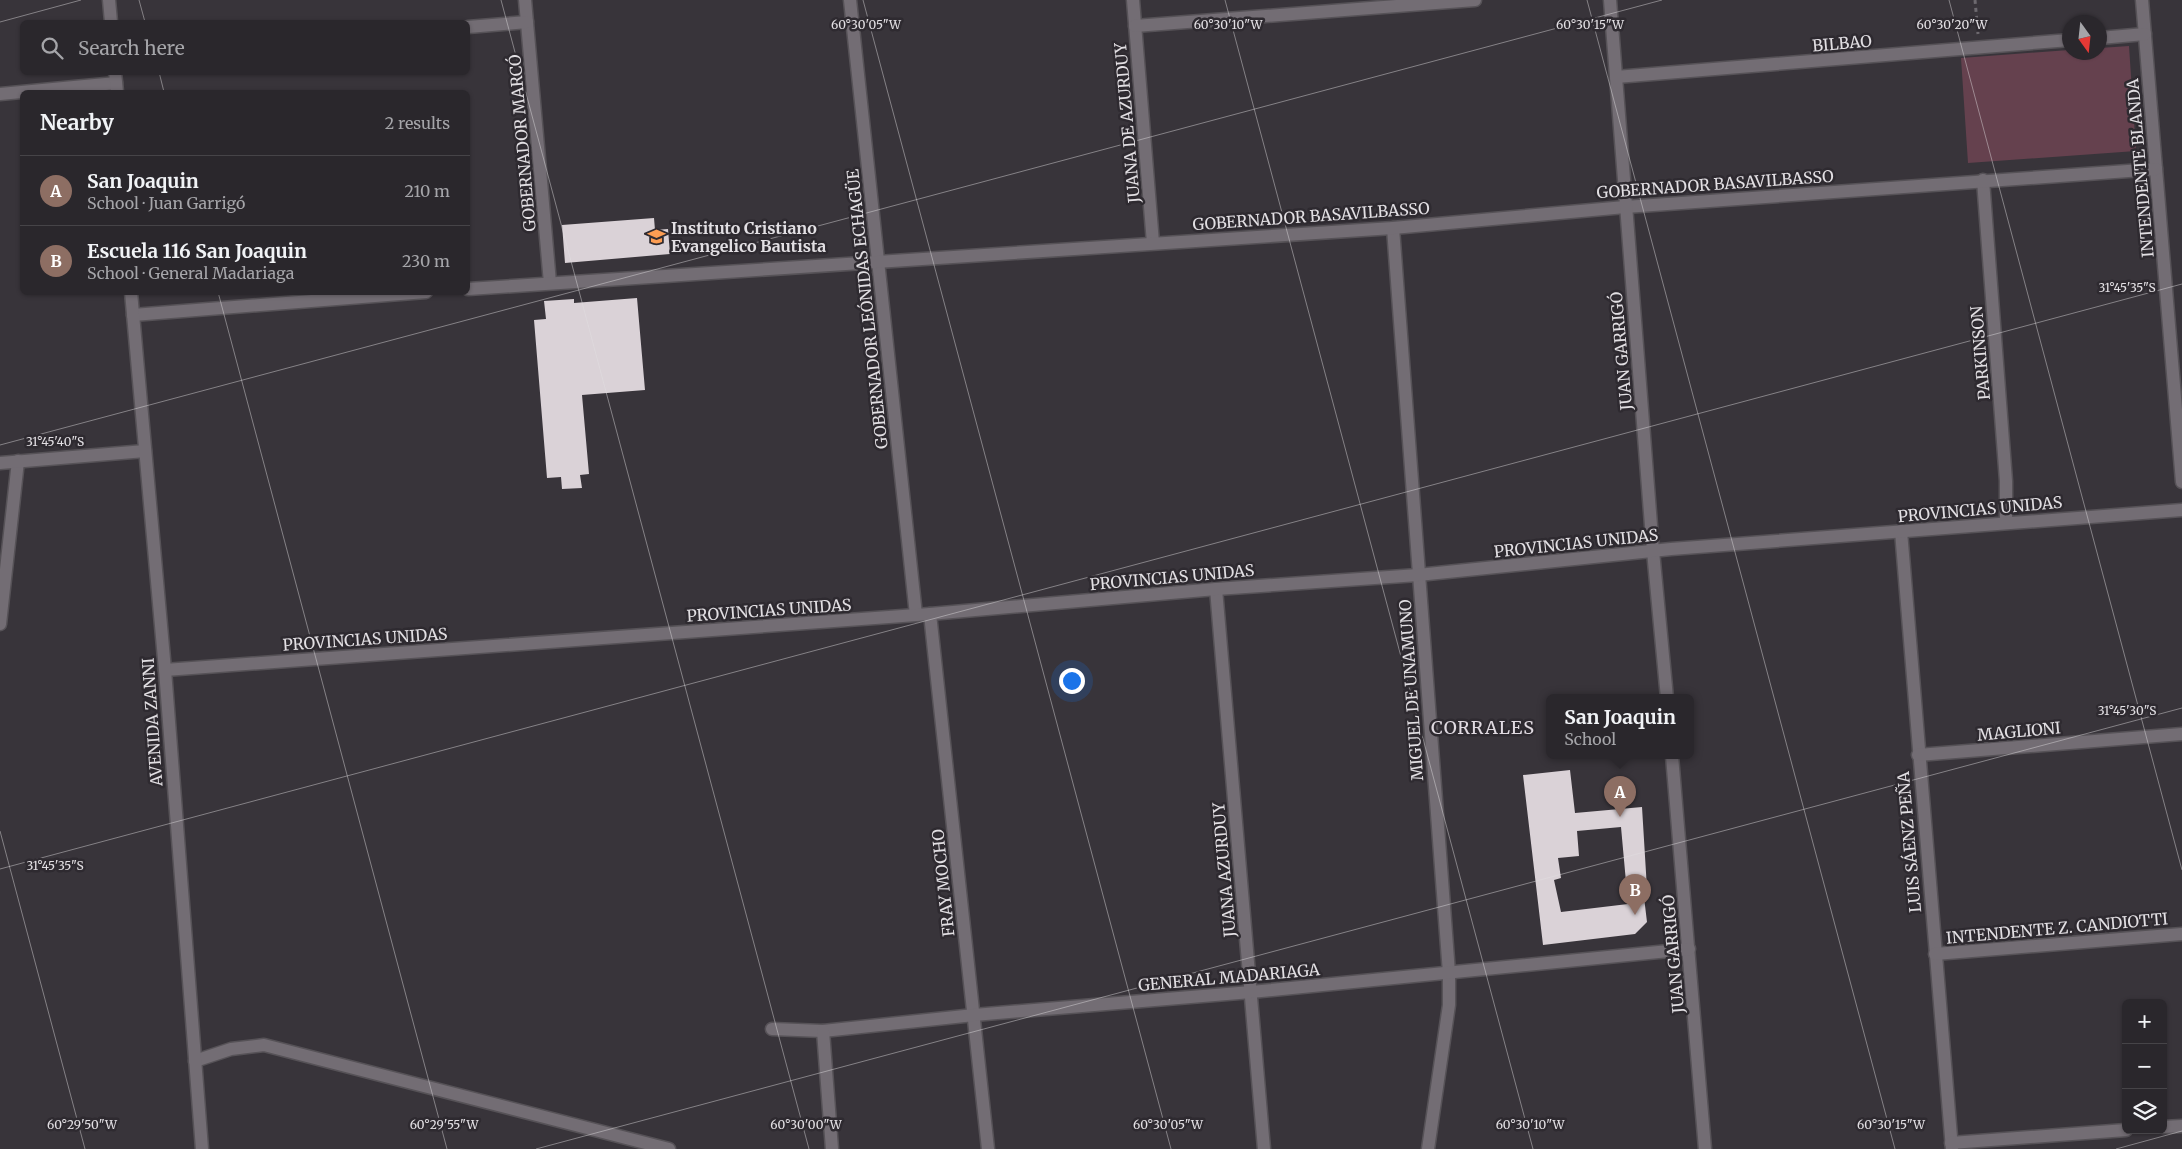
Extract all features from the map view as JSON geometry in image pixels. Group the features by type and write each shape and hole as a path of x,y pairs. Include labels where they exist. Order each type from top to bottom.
{"street":[{"path":"109,0 111,20"},
{"name":"GOBERNADOR MARCÓ","path":"525,0 550,283"},
{"name":"GOBERNADOR LEÓNIDAS ECHAGÜE","path":"850,0 916,615"},
{"name":"JUANA DE AZURDUY","path":"1133,0 1153,243"},
{"path":"1135,26 1474,0"},
{"name":"JUAN GARRIGÓ","path":"1610,0 1625,207 1666,694"},
{"name":"INTENDENTE BLANDA","path":"2142,0 2182,482"},
{"path":"470,27 527,22"},
{"path":"2107,37 2145,34"},
{"name":"BILBAO","path":"1616,77 2062,41"},
{"path":"42,90 116,83"},
{"path":"0,94 20,92"},
{"name":"GOBERNADOR BASAVILBASSO","path":"470,289 1393,228 1625,207 2156,169"},
{"name":"PARKINSON","path":"1983,180 2006,481 2006,522"},
{"name":"MIGUEL DE UNAMUNO","path":"1393,228 1449,973 1449,1005 1428,1149"},
{"name":"AVENIDA ZANNI","path":"131,295 165,670 202,1149"},
{"path":"133,315 388,295"},
{"path":"0,463 144,451"},
{"path":"0,624 18,461"},
{"name":"PROVINCIAS UNIDAS","path":"165,670 930,614 1216,589 1418,574 1653,551 2006,522 2182,510"},
{"name":"LUIS SÁENZ PEÑA","path":"1900,532 1951,1146"},
{"name":"JUANA AZURDUY","path":"1216,589 1264,1149"},
{"name":"FRAY MOCHO","path":"930,614 988,1149"},
{"name":"MAGLIONI","path":"1918,755 2182,734"},
{"name":"JUAN GARRIGÓ","path":"1672,759 1705,1149"},
{"name":"INTENDENTE Z. CANDIOTTI","path":"1935,954 2182,934"},
{"name":"GENERAL MADARIAGA","path":"772,1028 823,1030 974,1015 1251,992 1689,949"},
{"path":"823,1030 832,1149"},
{"path":"194,1060 231,1049 264,1045 669,1149"},
{"path":"2167,1127 2182,1126"},
{"path":"1951,1146 2122,1130"}],"path":[{"path":"1975,0 1979,48"}],"shaded area":[{"path":"2129,46 2136,151 1968,163 1961,58 2062,51 2062,60 2107,60 2107,48"}],"building":[{"path":"654,218 655,230 668,229 670,254 565,263 562,225"},
{"path":"637,298 645,390 582,395 589,474 580,475 582,488 562,489 561,477 547,478 534,320 546,319 544,301 574,299 574,303"},
{"path":"1570,770 1575,813 1642,807 1647,889 1643,889 1647,922 1635,934 1543,945 1523,775","holes":["1621,827 1628,904 1561,912 1554,880 1561,878 1558,858 1579,856 1577,831"]}],"place":[{"name":"Instituto Cristiano Evangelico Bautista","path":"657,237"},
{"name":"San Joaquin","path":"1620,817"},
{"name":"Escuela 116 San Joaquin","path":"1635,915"}],"district":[{"name":"CORRALES","path":"1483,728"}]}
